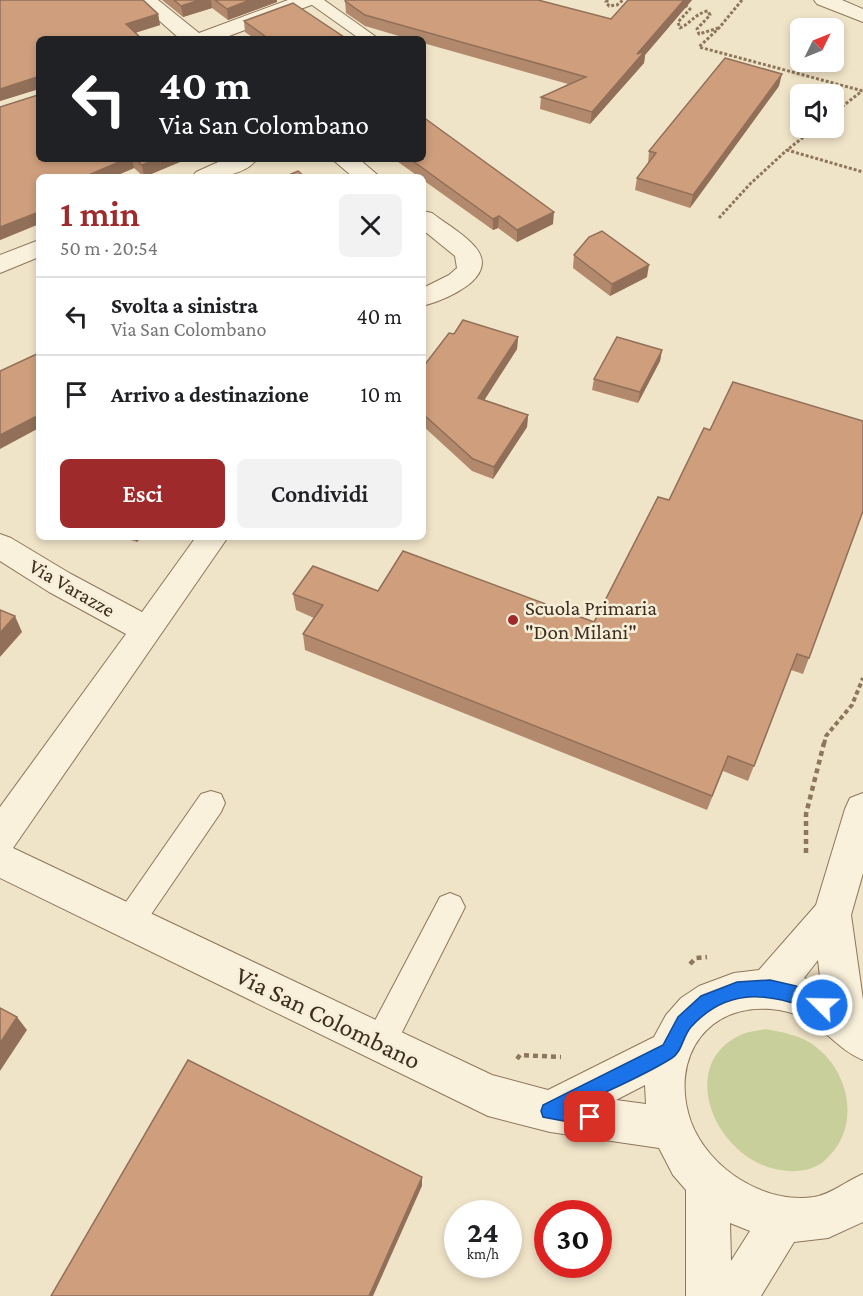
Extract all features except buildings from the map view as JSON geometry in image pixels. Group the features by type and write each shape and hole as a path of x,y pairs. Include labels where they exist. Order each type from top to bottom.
{"street":[{"path":"146,0 189,36"},
{"path":"210,36 307,0"},
{"path":"824,0 863,16"},
{"path":"211,174 238,162"},
{"path":"348,162 364,174"},
{"path":"426,220 466,252 472,264 461,279 426,296"},
{"path":"0,265 36,249"},
{"path":"0,837 211,540"},
{"name":"Via Varazze","path":"0,546 146,629"},
{"path":"770,988 832,915 863,808"},
{"name":"Via San Colombano","path":"0,860 488,1095 550,1111 671,1129"},
{"path":"832,915 854,1031"},
{"path":"854,1031 822,1005 796,994 770,988 737,990 707,1002 684,1023 669,1051 663,1089 671,1129 686,1158 708,1184 743,1208 782,1221 817,1220 849,1208 863,1196"},
{"path":"550,1111 669,1051"},
{"path":"708,1184 709,1296"},
{"path":"735,1296 782,1221"}],"lane":[{"path":"314,0 367,36"},
{"path":"129,922 211,803"},
{"path":"380,1043 450,907"}],"path":[{"path":"608,0 606,2 609,6 617,5 623,0"},
{"path":"742,0 719,28 699,47 862,91"},
{"path":"679,6 687,5 690,9 678,22 680,28 687,25 700,12 708,11 710,15 697,29 699,34 706,33 715,27 719,28"},
{"path":"844,105 862,91"},
{"path":"719,218 750,184 802,138"},
{"path":"787,150 863,172"},
{"path":"806,861 806,814 826,736 852,705 863,678"},
{"path":"681,971 696,958 716,955"},
{"path":"488,1095 520,1055 567,1058"}],"green space":[{"path":"765,1029 793,1035 809,1042 835,1067 842,1083 847,1100 844,1133 836,1149 823,1162 811,1168 789,1171 763,1165 741,1152 724,1134 712,1112 707,1089 710,1067 722,1048 743,1034"}],"place":[{"name":"Scuola Primaria \"Don Milani\"","path":"513,620"}],"route":[{"path":"590,1117 550,1111 669,1051 684,1023 707,1002 737,990 770,988 796,994 822,1005"}]}
